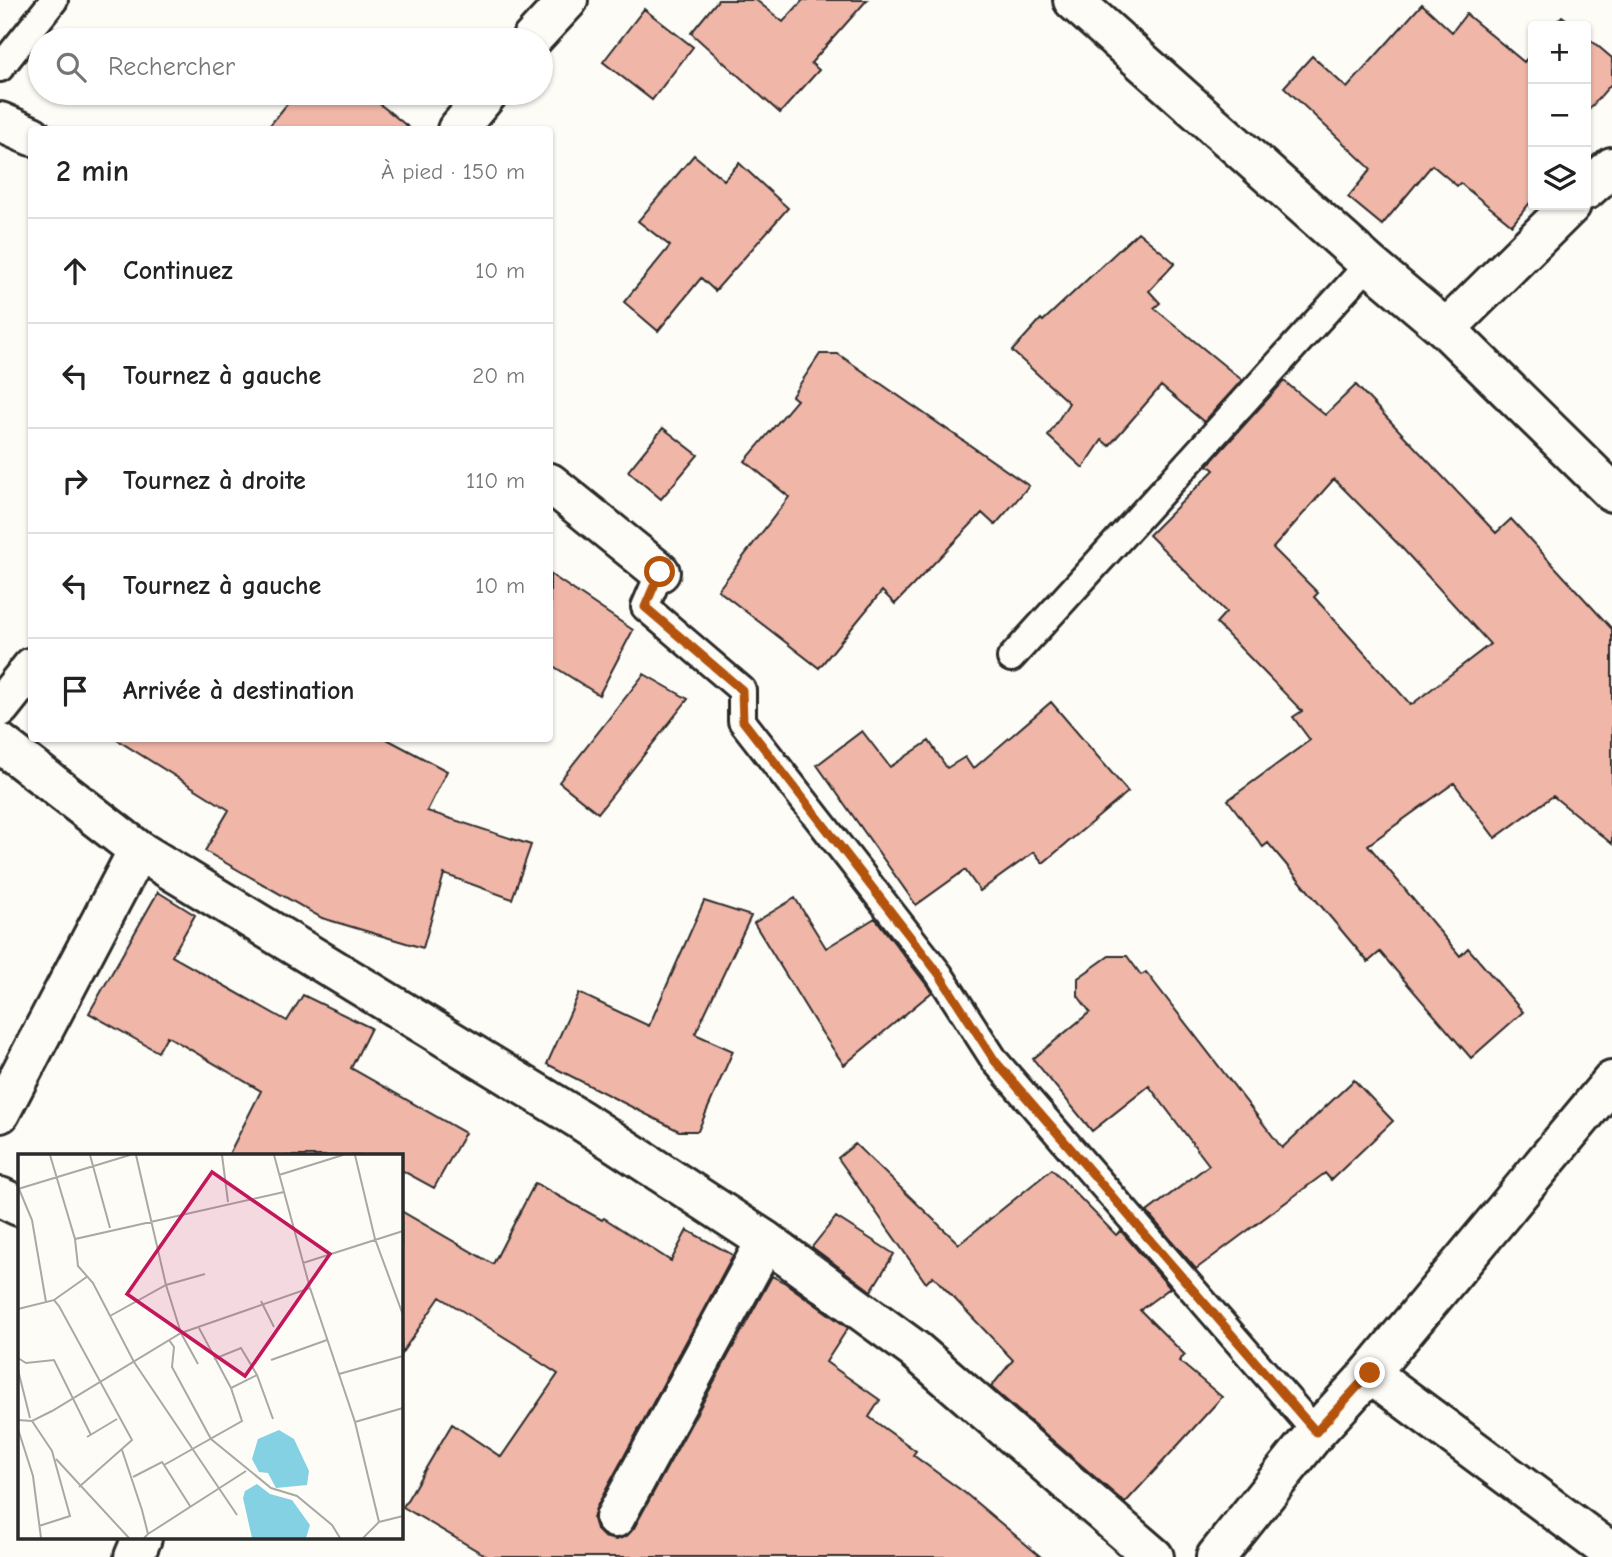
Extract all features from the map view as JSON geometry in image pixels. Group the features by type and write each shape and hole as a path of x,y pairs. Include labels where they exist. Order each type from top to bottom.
{"street":[{"path":"542,28 568,0"},
{"path":"1073,0 1369,264 1446,329 1612,492"},
{"path":"460,126 478,105"},
{"path":"0,122 28,134"},
{"path":"1591,186 1612,167"},
{"path":"1446,329 1566,210"},
{"path":"553,485 660,572"},
{"path":"0,708 28,672"},
{"path":"0,743 138,850 579,1119 766,1241 915,1350 1154,1557"},
{"path":"0,1113 138,850"},
{"path":"1216,1557 1316,1432 1370,1373 1612,1081"},
{"path":"0,1196 18,1205"},
{"path":"615,1518 766,1241"},
{"path":"1370,1373 1612,1553"},
{"path":"134,1557 141,1540"}],"lane":[{"path":"32,28 54,0"},
{"path":"0,68 28,33"},
{"path":"1012,658 1369,264"},
{"path":"660,572 645,607 742,690 743,721 939,974 995,1061 1316,1432"}],"building":[{"path":"718,0 756,0 783,22 803,0 867,0 811,63 819,70 780,113 691,33"},
{"path":"1422,4 1452,32 1466,14 1524,62 1528,57 1528,205 1512,225 1460,183 1457,186 1432,165 1382,225 1348,197 1371,169 1284,87 1312,56 1347,88"},
{"path":"644,9 693,47 652,100 603,62"},
{"path":"1591,40 1612,58 1612,83 1591,107"},
{"path":"286,105 381,105 407,126 269,126"},
{"path":"694,155 724,180 739,163 788,208 715,291 701,278 658,331 624,302 670,246 638,221"},
{"path":"1138,232 1175,263 1149,291 1160,303 1154,308 1242,380 1204,422 1161,386 1109,446 1102,440 1083,468 1048,436 1069,403 1012,351 1041,319 1043,321"},
{"path":"820,354 838,354 1029,486 995,525 982,513 895,604 882,591 819,668 718,590 789,497 745,461 797,400 792,396"},
{"path":"1284,381 1325,415 1356,385 1496,533 1511,519 1612,629 1612,844 1553,796 1495,838 1454,783 1368,845 1460,956 1468,948 1523,1012 1471,1058 1380,952 1368,962 1268,843 1263,847 1228,800 1310,740 1293,717 1302,711 1216,623 1226,612 1149,535 1214,470 1208,465","holes":["1334,479 1490,644 1411,705 1314,597 1318,593 1273,548"]},
{"path":"663,428 698,455 661,499 628,471"},
{"path":"553,576 633,630 599,695 553,666"},
{"path":"644,674 688,699 598,813 559,782"},
{"path":"1051,702 1128,792 1043,863 1034,852 980,891 965,870 916,905 817,765 862,731 890,767 929,741 947,768 965,757 973,769"},
{"path":"120,742 393,742 447,771 427,811 531,845 512,899 444,874 423,948 322,918 205,851 229,810"},
{"path":"158,892 195,915 172,956 287,1021 303,995 371,1028 351,1068 465,1133 434,1188 402,1171 402,1154 229,1154 261,1091 167,1036 158,1052 89,1013"},
{"path":"795,898 826,948 875,918 932,992 844,1065 754,923"},
{"path":"704,901 751,916 695,1034 733,1051 698,1131 679,1131 547,1064 579,993 649,1026"},
{"path":"1109,956 1127,956 1141,975 1146,972 1282,1148 1354,1080 1393,1121 1331,1180 1325,1173 1196,1269 1147,1212 1209,1165 1149,1086 1092,1131 1033,1059 1090,1012 1078,996 1078,978"},
{"path":"855,1144 959,1244 1052,1169 1116,1235 1121,1231 1170,1288 1140,1310 1185,1355 1179,1361 1222,1397 1125,1503 991,1387 1013,1360 933,1276 926,1283 838,1158"},
{"path":"535,1183 602,1220 604,1218 671,1261 687,1230 733,1255 596,1508 593,1519 596,1529 604,1537 616,1540 627,1536 634,1528 772,1276 848,1328 826,1362 880,1400 869,1417 916,1451 913,1455 965,1493 1041,1557 488,1557 403,1507 452,1424 501,1457 558,1374 532,1357 533,1355 440,1297 402,1353 402,1212 493,1264"},
{"path":"836,1217 894,1254 871,1291 812,1247"}],"route":[{"path":"660,572 645,607 742,690 743,721 939,974 995,1061 1316,1432 1370,1373"}]}
